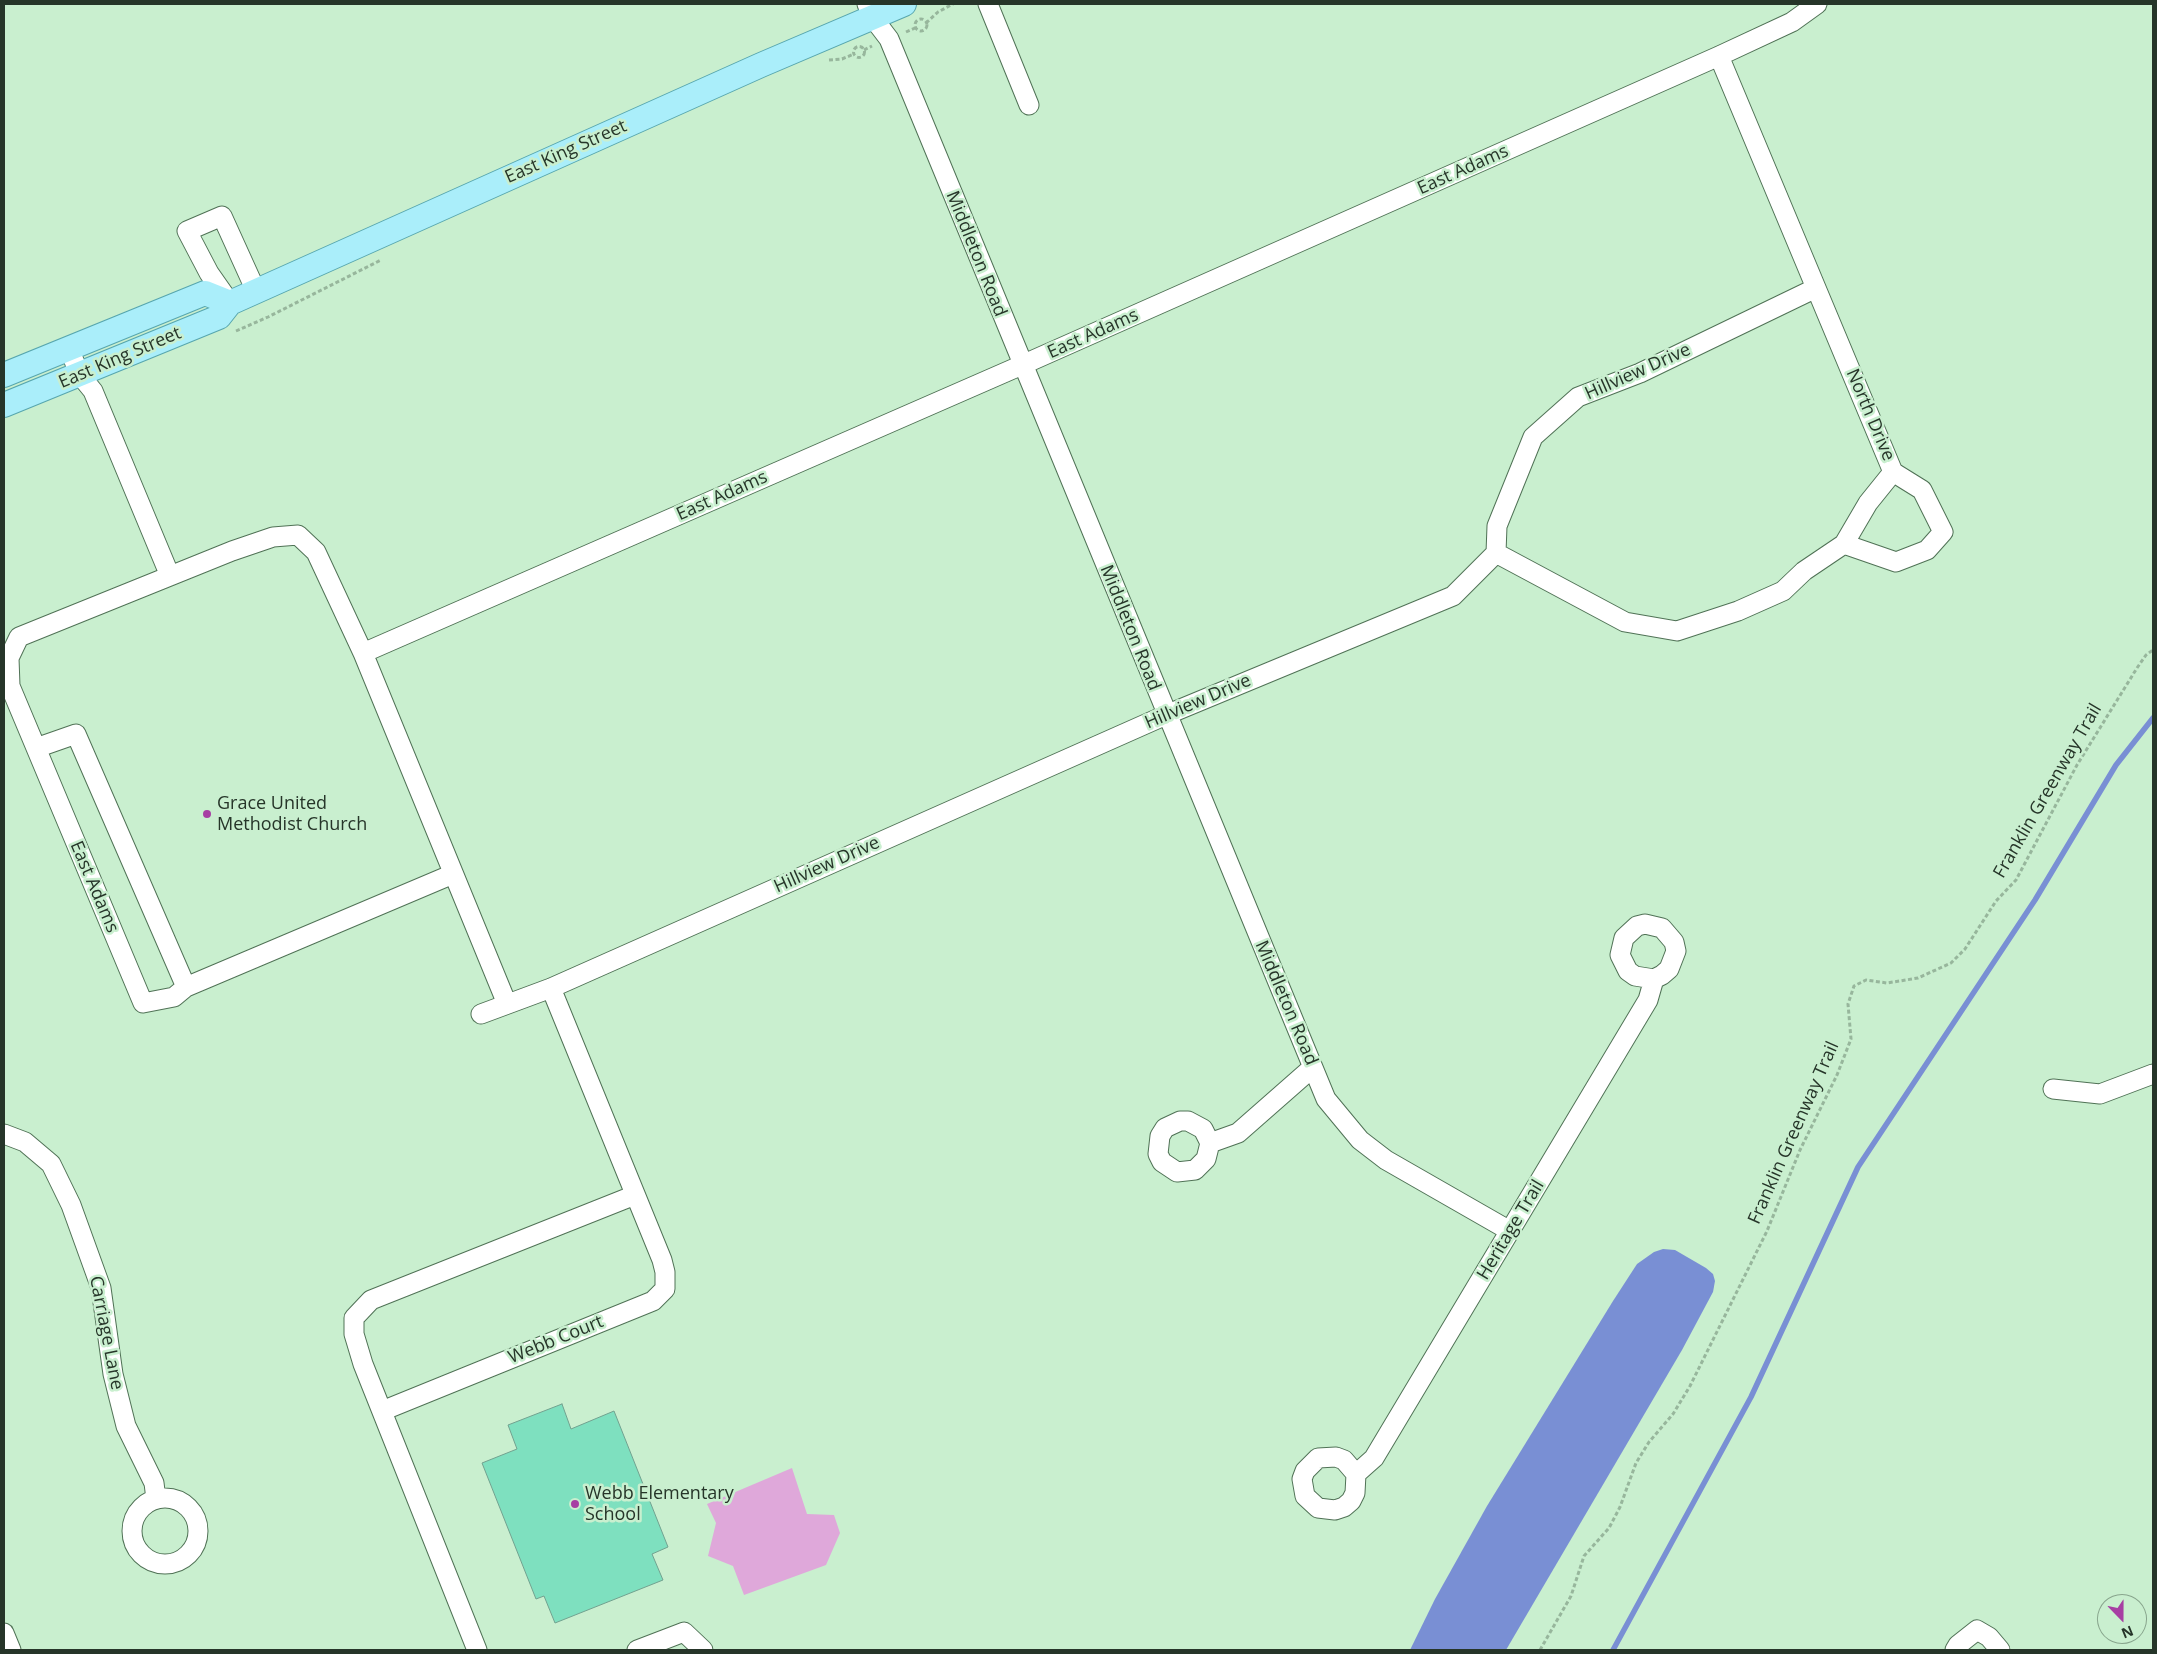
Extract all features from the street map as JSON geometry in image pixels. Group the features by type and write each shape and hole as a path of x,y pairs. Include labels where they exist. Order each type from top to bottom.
{"main road":[{"name":"East King Street","path":"4,406 219,317 230,302 761,64 870,11 904,4"},
{"name":"East King Street","path":"4,375 206,293 230,302"}],"street":[{"path":"988,4 1029,105"},
{"name":"East Adams","path":"363,653 1022,365 1719,56 1792,22 1817,4"},
{"name":"Middleton Road","path":"870,11 889,39 1166,715 1326,1099 1360,1140 1386,1160 1510,1231"},
{"name":"North Drive","path":"1496,553 1625,622 1677,632 1738,611 1783,591 1804,571 1844,544 1868,503 1894,472 1719,56"},
{"path":"230,302 209,273 187,230 222,216 256,291"},
{"name":"Hillview Drive","path":"481,1014 551,988 1166,715 1453,596 1496,553 1497,526 1533,437 1578,398 1640,373 1816,288"},
{"path":"69,349 80,375 93,390 170,576"},
{"path":"1844,544 1896,562 1927,550 1942,532 1922,490 1894,472"},
{"name":"East Adams","path":"298,535 316,552 363,653 454,874 186,987 174,997 143,1003 10,686 9,658 19,637 273,537 298,535"},
{"path":"36,748 76,734 186,987"},
{"path":"454,874 507,1004"},
{"name":"Heritage Trail","path":"1356,1474 1374,1458 1648,1000 1654,979"},
{"name":"Webb Court","path":"382,1411 653,1301 665,1289 665,1272 551,988"},
{"path":"1210,1143 1238,1133 1312,1068"},
{"path":"2053,1089 2100,1094 2153,1074"},
{"name":"Carriage Lane","path":"4,1134 25,1142 50,1164 71,1205 101,1288 113,1374 124,1420 154,1483 156,1499"},
{"path":"477,1650 382,1411 354,1334 354,1318 361,1308 371,1300 635,1195"},
{"path":"1955,1650 1958,1645 1977,1630 1989,1637 2000,1650"},
{"path":"637,1650 684,1632 703,1650"},
{"path":"4,1634 10,1650"}],"path":[{"path":"926,23 938,12 953,4"},
{"name":"Franklin Greenway Trail","path":"1540,1650 1568,1604 1584,1556 1609,1528 1620,1507 1636,1463 1649,1442 1673,1414 1690,1386 1767,1230 1800,1150 1837,1075 1851,1039 1848,1004 1854,986 1866,980 1887,983 1918,978 1951,963 1965,949 1996,901 2016,880 2077,765 2137,668 2146,655 2153,650"}],"shaded area":[{"path":"792,1468 807,1514 834,1515 840,1533 826,1565 744,1595 733,1566 708,1556 716,1523 707,1504"}],"water":[{"path":"1663,1249 1675,1250 1713,1274 1715,1281 1713,1292 1682,1350 1506,1650 1410,1650 1435,1599 1487,1506 1613,1301 1637,1264 1654,1252"}],"building":[{"name":"Webb Elementary School","path":"562,1404 571,1429 614,1411 668,1547 652,1554 663,1580 555,1623 544,1596 536,1599 482,1463 517,1449 508,1425"}],"waterway":[{"path":"1613,1650 1751,1397 1858,1167 2035,900 2116,765 2153,718"}],"place":[{"name":"Grace United Methodist Church","path":"207,814"},
{"name":"Webb Elementary School","path":"575,1504"}]}
